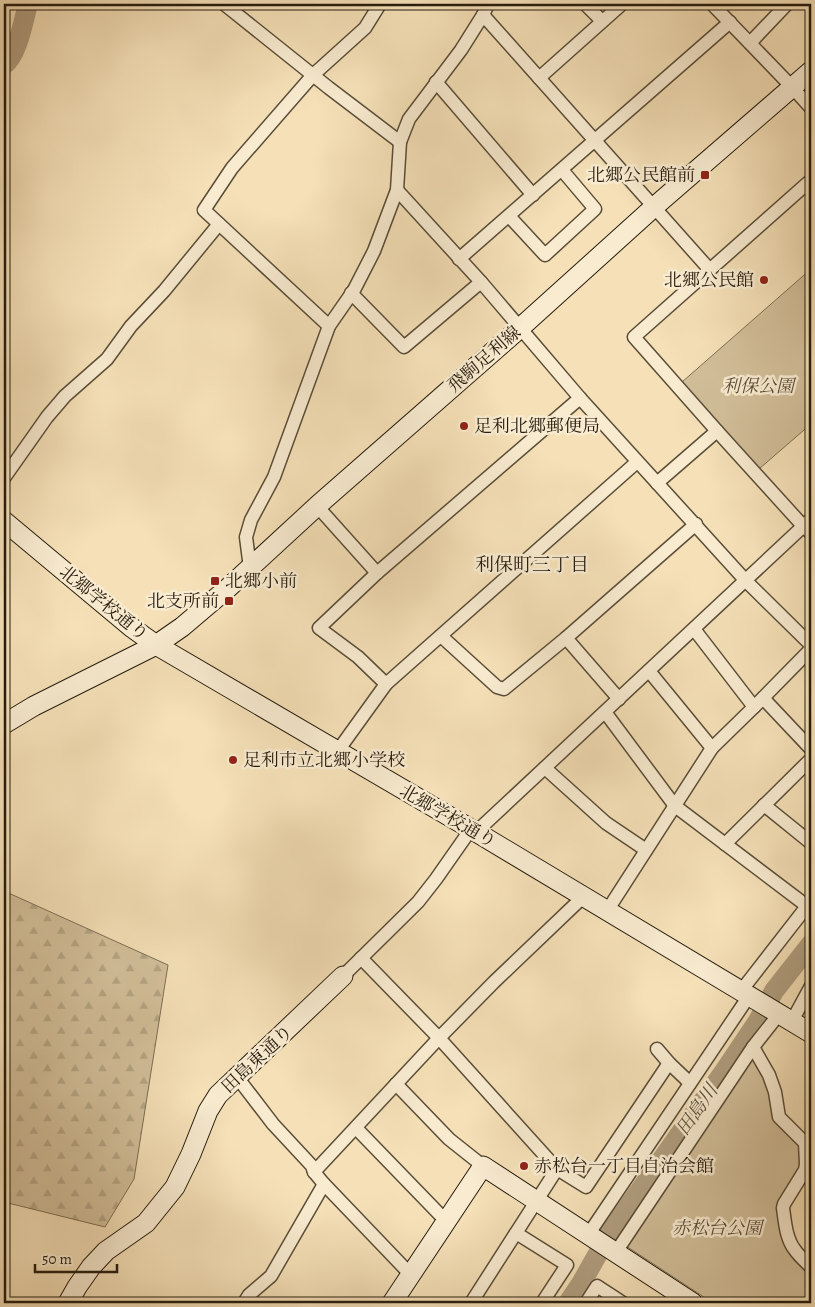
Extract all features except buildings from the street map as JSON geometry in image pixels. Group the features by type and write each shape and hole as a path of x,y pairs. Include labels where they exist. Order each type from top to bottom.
{"street":[{"path":"224,4 400,142"},
{"path":"329,326 204,210 232,168 313,75 364,28 380,4"},
{"path":"585,4 602,21"},
{"path":"539,78 622,4"},
{"path":"712,4 811,108"},
{"path":"750,43 787,4"},
{"path":"250,568 246,537 248,528 274,477 329,326 351,293 374,251 397,190 400,142 409,119 461,50 485,9 539,78 710,270"},
{"path":"459,259 730,22"},
{"name":"飛駒足利線","path":"4,724 34,706 156,645 182,627 654,207 811,71"},
{"path":"436,82 533,195"},
{"path":"509,216 545,255 595,209 562,170"},
{"path":"809,526 717,431 634,337 811,180"},
{"path":"397,190 481,282 637,462 696,524 746,581 811,645"},
{"path":"4,478 47,417 65,396 107,359 130,326 164,291 219,224"},
{"path":"351,293 404,347 481,282"},
{"path":"386,684 358,657 319,628 377,573 580,398"},
{"path":"657,483 717,431"},
{"path":"337,752 386,684 637,462"},
{"path":"317,506 377,573"},
{"name":"北郷学校通り","path":"4,521 131,627 156,645 782,1015"},
{"path":"441,636 498,687 504,689 566,638 696,524"},
{"name":"田島東通り","path":"68,1303 91,1267 106,1251 146,1224 175,1187 191,1154 208,1111 218,1094 418,902 473,831 545,768 746,581 809,526"},
{"path":"694,629 758,703 811,749"},
{"path":"566,638 619,699"},
{"path":"606,911 712,748 811,649"},
{"path":"649,671 712,748"},
{"path":"590,1236 809,904 675,806 605,712"},
{"path":"725,844 811,759"},
{"path":"545,768 606,823 646,850"},
{"path":"764,805 811,843"},
{"path":"314,1172 439,1038 494,982 583,897"},
{"path":"361,958 439,1038 557,1169 586,1187 668,1063"},
{"path":"614,1251 753,1047 811,986"},
{"path":"782,1015 811,1033"},
{"path":"753,1047 769,1075 775,1092 779,1116 804,1143 805,1170 783,1208 790,1243 794,1250 811,1267"},
{"path":"657,1049 668,1063 690,1084"},
{"path":"237,1077 273,1124 312,1166 314,1172 324,1184 411,1275"},
{"path":"396,1084 449,1139 483,1166 693,1303"},
{"path":"356,1128 446,1222"},
{"path":"392,1303 483,1166"},
{"path":"471,1303 557,1169"},
{"path":"244,1303 249,1295 271,1276 324,1184"},
{"path":"516,1233 567,1265 542,1303"},
{"path":"586,1303 597,1286 623,1303"}],"green space":[{"name":"利保公園","path":"811,269 811,424 759,469 682,382"},
{"path":"4,891 168,965 134,1179 105,1227 4,1202"},
{"name":"赤松台公園","path":"752,1055 765,1078 772,1096 802,1145 803,1166 778,1207 792,1254 811,1274 811,1303 713,1303 626,1246"}],"waterway":[{"path":"4,65 9,60 16,46 28,4"},
{"name":"田島川","path":"568,1303 609,1234 723,1073 758,1021 774,991 811,944"}],"place":[{"name":"北郷公民館前","path":"705,175"},
{"name":"北郷公民館","path":"764,280"},
{"name":"足利北郷郵便局","path":"464,426"},
{"name":"北郷小前","path":"215,581"},
{"name":"北支所前","path":"229,601"},
{"name":"足利市立北郷小学校","path":"233,760"},
{"name":"赤松台一丁目自治会館","path":"524,1166"}],"district":[{"name":"利保町三丁目","path":"532,565"}]}
